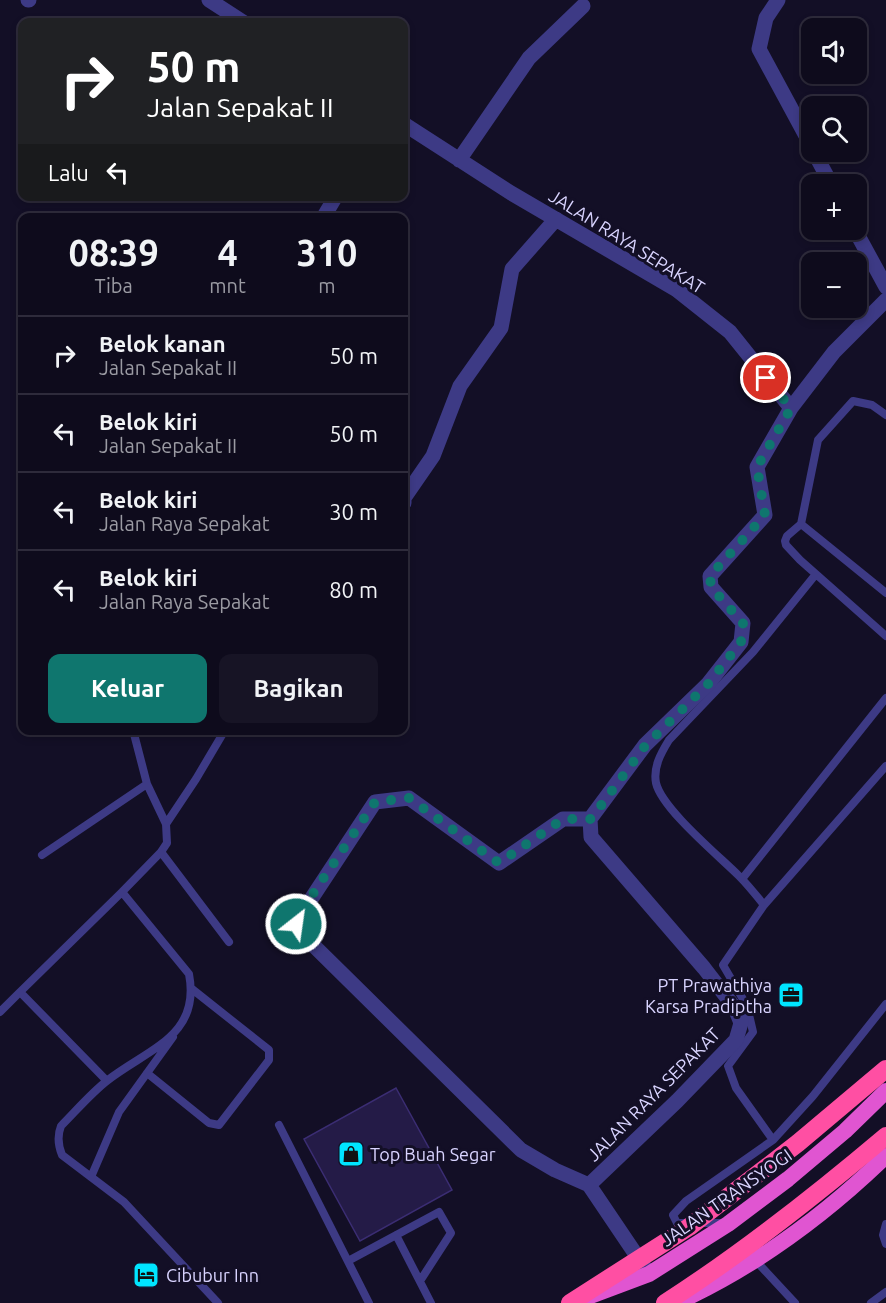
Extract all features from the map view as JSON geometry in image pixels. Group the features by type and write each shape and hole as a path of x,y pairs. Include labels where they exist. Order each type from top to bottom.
{"highway":[{"path":"570,1303 689,1227 798,1143 886,1069"},
{"name":"JALAN TRANSYOGI","path":"570,1303 649,1274 728,1224 829,1145 886,1091"},
{"path":"665,1303 719,1269 830,1183 886,1136"},
{"path":"676,1303 756,1261 807,1224 886,1156"}],"street":[{"path":"209,0 237,18"},
{"path":"778,0 766,18 759,49 801,127"},
{"path":"459,160 529,58 583,6"},
{"name":"JALAN RAYA SEPAKAT","path":"408,127 511,194 677,290 730,332 791,408"},
{"path":"408,492 433,456 460,386 501,328 512,269 556,219"},
{"path":"860,240 886,287"},
{"path":"589,1184 555,1170 521,1150 308,940 296,924 298,916 375,802 409,798 499,863 563,819 591,819 645,746 708,684 741,642 743,623 711,587 710,576 765,515 757,467 791,408 834,352 886,300"},
{"name":"JALAN RAYA SEPAKAT","path":"591,819 591,837 704,968 735,1008 741,1023 736,1040 677,1101 589,1184 649,1274"}],"lane":[{"path":"886,416 872,405 853,401 818,440 801,524 787,536 786,545 886,636"},
{"path":"801,524 886,593"},
{"path":"764,905 742,879 670,807 656,783 657,763 669,740 753,652 816,574"},
{"path":"742,879 886,698"},
{"path":"0,1012 122,892 167,843 166,824 147,784 134,735"},
{"path":"166,824 222,735"},
{"path":"773,1140 736,1088 728,1066 753,1032 747,1006 723,965 764,905 886,766"},
{"path":"42,855 147,784"},
{"path":"161,852 229,942"},
{"path":"91,1177 119,1112 186,1018 192,989 189,974 122,892"},
{"path":"147,1073 209,1123 219,1125 269,1060 269,1050 192,989"},
{"path":"20,992 107,1081"},
{"path":"728,1224 676,1223 673,1215 686,1201 773,1140 813,1096 886,1004"},
{"path":"177,1032 107,1081 61,1126 58,1133 62,1155 124,1202 218,1303"},
{"path":"279,1125 369,1303"},
{"path":"348,1261 439,1212 451,1233 420,1281"},
{"path":"886,1224 884,1235 886,1244"},
{"path":"396,1235 431,1303"},
{"path":"756,1261 795,1303"},
{"path":"871,1303 886,1292"}],"building":[{"path":"396,1088 452,1190 360,1241 304,1139"}],"place":[{"name":"PT Prawathiya Karsa Pradiptha","path":"791,995"},
{"name":"Top Buah Segar","path":"351,1154"},
{"name":"Cibubur Inn","path":"146,1275"}],"route":[{"path":"296,924 298,916 375,802 409,798 499,863 563,819 591,819 645,746 708,684 741,642 743,623 711,587 710,576 765,515 757,467 791,408 766,378"}]}
